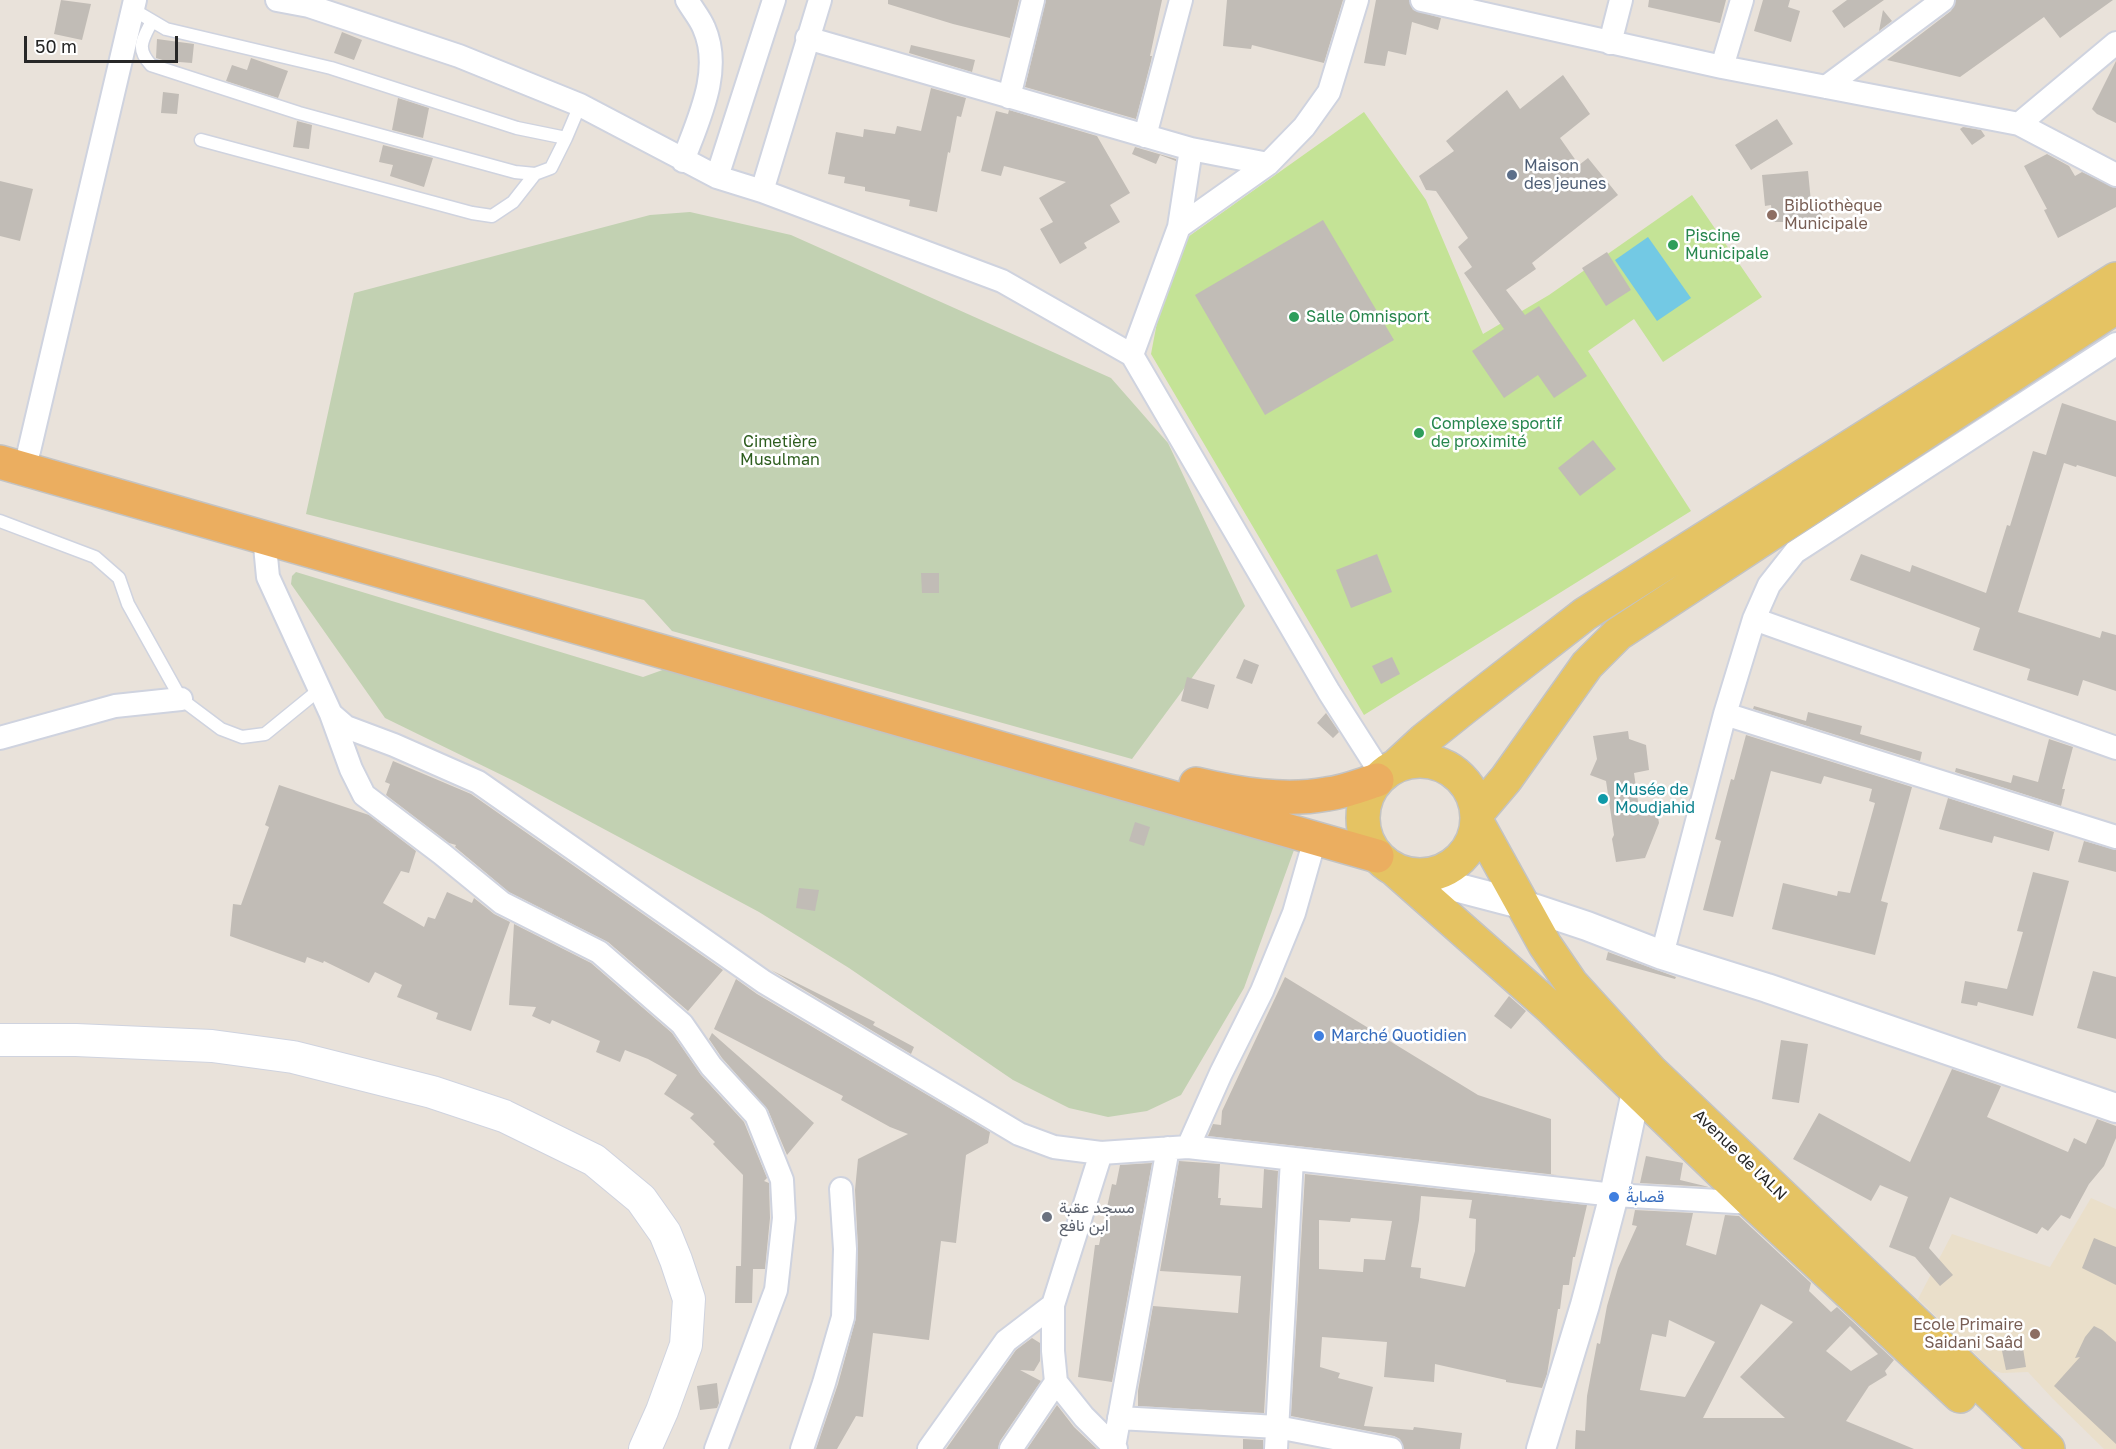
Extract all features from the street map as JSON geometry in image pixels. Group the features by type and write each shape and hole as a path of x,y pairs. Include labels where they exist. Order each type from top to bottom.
{"highway":[{"path":"10,452 264,536 1315,839 1394,867"},
{"path":"10,452 625,618 1130,767 1210,787 1248,794 1292,797 1328,794 1386,773"}],"main road":[{"path":"2116,279 1585,614 1464,708 1386,773 1368,792 1363,807 1362,822 1365,837 1394,867 1428,875 1446,870 1462,858 1473,842 1478,818 1587,665 1618,634 2116,307"},
{"path":"1386,773 1416,761 1433,762 1450,769 1464,780 1473,795 1478,818"},
{"name":"Avenue de l'ALN","path":"1478,818 1545,945 1644,1082 1753,1203 2017,1449"},
{"name":"Avenue de l'ALN","path":"1394,867 1551,1008 1644,1082 2048,1449"},
{"path":"0,1040 76,1040 212,1046 293,1057 432,1092 504,1116 594,1161 641,1199 665,1233 689,1299 686,1345 662,1411 645,1449"}],"street":[{"path":"277,0 310,3 459,56 580,105 717,177 762,191 1002,281 1132,355 1323,682 1386,773"},
{"path":"683,161 706,99 712,61 704,28 687,0"},
{"path":"717,177 774,0"},
{"path":"762,191 820,0"},
{"path":"1009,97 1033,0"},
{"path":"1145,136 1181,0"},
{"path":"1179,227 1268,164 1304,127 1329,92 1357,0"},
{"path":"1422,0 1722,67 2019,124 2116,175"},
{"path":"1610,43 1621,0"},
{"path":"1722,67 1742,0"},
{"path":"1826,87 1942,0"},
{"path":"10,452 139,10"},
{"path":"807,38 1191,149 1268,164"},
{"path":"2019,124 2116,43"},
{"path":"1132,355 1179,227 1191,149"},
{"path":"1662,956 1725,714 1754,619 1769,585 1795,552 2116,345"},
{"path":"264,536 268,577 331,714 351,769 364,795 502,903 599,952 682,1024 711,1066 756,1114 782,1180 784,1218 776,1290 716,1449"},
{"path":"1754,619 2116,748"},
{"path":"0,738 115,706 182,699"},
{"path":"331,714 346,727 394,745 477,782 764,982 1018,1134 1054,1147 1101,1153 1178,1148 1614,1195 1753,1203"},
{"path":"1725,714 2116,837"},
{"path":"1115,1448 1119,1418 1178,1148 1221,1073 1262,991 1294,913 1315,839"},
{"path":"1394,867 1587,926 1662,956 1767,988 2116,1108"},
{"path":"1541,1449 1585,1305 1644,1082"},
{"path":"1011,1449 1056,1382 1053,1305 1101,1153"},
{"path":"1276,1438 1292,1159"},
{"path":"802,1449 843,1317 845,1249 841,1189"},
{"path":"929,1449 1006,1341 1053,1305"},
{"path":"1056,1382 1084,1417 1115,1448"},
{"path":"1119,1418 1276,1438 1391,1449"}],"lane":[{"path":"139,10 143,57 151,65 299,113 514,172 535,174 551,168 580,105"},
{"path":"139,10 166,29 331,68 517,128 566,138"},
{"path":"201,140 472,213 492,216 513,202 535,174"},
{"path":"0,521 95,557 119,578 128,604 182,699 221,729 242,737 265,734 320,690"}],"shaded area":[{"name":"Ecole Primaire Saidani Saâd","path":"2091,1198 2116,1209 2116,1449 2104,1449 2028,1372 2002,1373 1992,1370 1918,1299 1952,1234 2050,1267"}],"green space":[{"name":"Complexe sportif de proximité","path":"1364,112 1426,200 1483,334 1549,295 1692,195 1762,297 1663,362 1634,319 1588,351 1691,511 1364,715 1151,354 1171,249"},
{"name":"Cimetière Musulman","path":"690,212 791,235 1111,378 1168,443 1245,606 1132,759 672,631 644,600 306,514 354,293 650,215"},
{"path":"296,572 643,677 682,663 1279,842 1294,850 1244,988 1181,1095 1147,1111 1108,1117 1069,1108 1013,1080 849,968 759,912 516,782 385,718 291,584 292,576"}],"water":[{"path":"1648,237 1691,298 1657,321 1615,260"}],"building":[{"path":"61,0 91,4 82,40 54,34"},
{"path":"888,0 1019,0 1010,38 953,24 888,4"},
{"path":"1046,0 1162,0 1150,56 1152,56 1151,61 1136,119 1025,87"},
{"path":"1227,0 1343,0 1324,63 1252,45 1251,49 1223,46"},
{"path":"1376,0 1409,0 1413,10 1441,18 1438,30 1412,22 1406,55 1388,51 1385,66 1364,63"},
{"path":"1649,0 1726,0 1720,23 1648,7"},
{"path":"1763,0 1790,0 1788,7 1800,11 1791,42 1754,31"},
{"path":"1847,0 1884,0 1844,28 1832,11"},
{"path":"1956,0 2113,0 2060,38 2044,17 1960,77 1887,60 1951,11"},
{"path":"1883,10 1892,21 1879,31"},
{"path":"342,32 362,40 354,60 334,53"},
{"path":"157,39 194,44 192,63 156,58"},
{"path":"911,45 975,60 972,72 909,53"},
{"path":"251,58 288,71 278,98 226,81 232,65 247,70"},
{"path":"2116,61 2116,123 2092,109"},
{"name":"Maison des jeunes","path":"1563,75 1590,114 1560,138 1579,165 1588,158 1618,195 1532,263 1536,269 1506,290 1525,315 1539,306 1587,376 1554,398 1538,375 1504,398 1472,351 1504,329 1464,273 1472,267 1458,247 1468,238 1436,191 1426,190 1419,176 1454,151 1446,141 1507,90 1520,109"},
{"path":"931,88 966,98 961,117 957,116 937,212 909,206 910,200 865,191 865,187 844,183 845,177 828,174 836,132 863,137 864,129 895,134 897,126 921,131"},
{"path":"163,92 179,94 177,114 161,113"},
{"path":"398,98 429,108 423,138 392,130"},
{"path":"1009,110 1097,136 1130,193 1110,205 1120,222 1084,243 1087,248 1060,264 1040,229 1053,222 1039,198 1066,182 1004,166 1001,176 981,171 996,111 1008,114"},
{"path":"1777,119 1793,144 1751,170 1735,145"},
{"path":"297,121 312,125 309,149 293,147"},
{"path":"1963,127 1981,130 1985,136 1972,145 1960,129"},
{"path":"383,145 433,158 424,187 390,176 393,165 379,162"},
{"path":"1135,147 1176,159 1176,161 1160,155 1156,164 1132,154"},
{"path":"2047,154 2069,166 2075,176 2082,172 2116,188 2116,207 2058,238 2044,210 2047,209 2024,166"},
{"path":"1808,171 1811,202 1821,201 1823,227 1785,230 1784,222 1773,222 1771,205 1765,206 1762,175"},
{"path":"0,181 33,189 20,241 0,236"},
{"name":"Salle Omnisport","path":"1323,220 1394,340 1265,415 1195,295"},
{"path":"1607,252 1631,290 1606,306 1582,268"},
{"path":"2062,403 2116,421 2116,477 2064,463 2018,612 2100,638 2102,631 2116,635 2116,691 2083,680 2078,696 2027,680 2030,669 1973,650 1980,628 1850,580 1861,554 1910,572 1912,565 1986,593 2033,451 2046,455"},
{"path":"1593,440 1616,469 1580,496 1558,468"},
{"path":"1377,554 1392,592 1351,608 1336,570"},
{"path":"921,573 939,573 939,593 922,593"},
{"path":"1392,657 1400,674 1381,684 1372,666"},
{"path":"1244,659 1259,665 1252,684 1236,678"},
{"path":"1187,677 1215,685 1208,709 1181,701"},
{"path":"1754,706 1806,721 1808,712 1862,726 1860,734 1922,752 1920,761 1753,709"},
{"path":"1326,713 1339,732 1333,738 1317,723"},
{"path":"1628,731 1629,739 1646,745 1649,770 1634,773 1640,815 1657,812 1659,823 1645,858 1616,862 1606,781 1590,775 1597,759 1593,736"},
{"path":"1746,735 1912,787 1881,901 1888,903 1875,955 1772,929 1783,883 1837,896 1838,891 1850,893 1875,803 1869,801 1872,789 1824,776 1821,784 1771,771 1733,917 1703,910 1721,841 1715,839 1731,779 1734,780"},
{"path":"2049,739 2073,747 2062,789 2065,789 2061,806 1955,772 1956,768 2011,783 2013,775 2038,782"},
{"path":"393,761 471,794 723,970 688,1011 608,942 509,892 455,847 456,845 449,843 386,795 390,784 385,782"},
{"path":"279,785 369,815 416,851 409,873 401,871 383,903 424,927 428,917 435,919 447,892 472,903 474,898 494,914 510,922 471,1031 436,1019 438,1013 397,997 402,985 375,972 369,983 324,961 323,963 307,957 305,963 230,936 233,904 241,905 269,827 265,825"},
{"path":"1948,798 2054,832 2049,851 1994,836 1992,843 1939,829"},
{"path":"1135,822 1150,827 1144,846 1129,841"},
{"path":"2084,841 2116,850 2116,872 2078,862"},
{"path":"2033,872 2069,881 2033,1016 1978,1002 1977,1006 1961,1003 1965,981 2007,989 2023,932 2017,931"},
{"path":"799,888 819,890 815,911 796,908"},
{"path":"514,924 591,963 672,1033 701,1075 744,1122 767,1178 764,1181 769,1183 770,1218 765,1269 753,1269 752,1303 735,1303 736,1266 741,1266 743,1175 713,1144 715,1142 690,1118 694,1114 664,1094 677,1075 648,1059 625,1050 620,1062 596,1052 600,1041 552,1020 550,1024 532,1016 536,1007 509,1005"},
{"path":"1608,952 1676,977 1675,979 1606,960"},
{"path":"771,970 875,1022 873,1025 914,1047 911,1054"},
{"path":"2093,971 2116,977 2116,1039 2077,1028"},
{"name":"Marché Quotidien","path":"1285,977 1478,1095 1551,1119 1551,1174 1557,1175 1208,1136 1213,1124 1221,1125 1222,1111"},
{"path":"736,979 757,994 990,1132 988,1143 966,1155 956,1243 941,1241 929,1340 873,1333 863,1417 856,1416 837,1449 816,1449 838,1384 856,1318 858,1248 855,1190 858,1159 908,1134 890,1127 841,1100 843,1096 714,1029"},
{"path":"1509,996 1526,1011 1511,1029 1494,1016"},
{"path":"712,1033 814,1123 787,1155 768,1110 722,1058 709,1039"},
{"path":"1781,1040 1808,1044 1799,1103 1772,1099"},
{"path":"1952,1069 2001,1086 1987,1117 2068,1152 2074,1138 2086,1144 2097,1119 2116,1126 2116,1138 2104,1166 2089,1184 2070,1219 2061,1215 2048,1231 2042,1227 2037,1234 1950,1197 1929,1248 1953,1275 1940,1286 1915,1257 1889,1247 1908,1197 1880,1185 1871,1201 1793,1159 1819,1113 1910,1162"},
{"path":"1646,1156 1683,1163 1680,1180 1709,1187 1640,1183"},
{"path":"1179,1161 1220,1164 1218,1198 1221,1198 1220,1205 1262,1208 1264,1169 1278,1171 1264,1413 1138,1406 1138,1391 1153,1306 1238,1313 1241,1276 1160,1271"},
{"path":"1152,1163 1112,1382 1078,1377 1095,1245 1099,1245 1112,1184 1116,1185 1120,1165"},
{"path":"1305,1174 1587,1205 1575,1257 1573,1257 1569,1285 1563,1285 1547,1374 1542,1388 1506,1382 1506,1380 1435,1364 1434,1382 1384,1377 1387,1342 1322,1337 1320,1367 1340,1373 1338,1378 1373,1387 1364,1426 1413,1430 1414,1427 1462,1433 1460,1449 1404,1449 1400,1439 1394,1436 1291,1416","holes":["1421,1196 1472,1200 1469,1218 1476,1219 1475,1251 1465,1287 1420,1278 1421,1268 1411,1267","1351,1218 1392,1221 1385,1260 1364,1259 1363,1272 1319,1269 1319,1220 1350,1222"]},
{"path":"1635,1210 1693,1213 1686,1245 1716,1255 1725,1215 1739,1216 1811,1283 1809,1291 1831,1312 1837,1307 1894,1360 1885,1371 1887,1375 1869,1386 1846,1421 1914,1449 1575,1449 1576,1430 1585,1431 1587,1396 1597,1343 1600,1344 1607,1306 1618,1268 1637,1226 1632,1225","holes":["1761,1304 1793,1322 1740,1377 1785,1418 1703,1418","1669,1320 1715,1342 1685,1397 1640,1390 1652,1334 1666,1337","1850,1326 1878,1354 1851,1371 1826,1351"]},
{"path":"2094,1238 2116,1247 2116,1285 2082,1268"},
{"path":"2094,1326 2116,1342 2116,1444 2054,1386 2080,1357 2075,1358 2085,1337"},
{"path":"1032,1338 1040,1343 1040,1361 1034,1371 1020,1370 1041,1381 1000,1441 998,1449 946,1449 1016,1350"},
{"path":"2022,1342 2026,1367 2006,1370 2001,1346"},
{"path":"717,1383 719,1403 717,1408 700,1410 697,1386"},
{"path":"1057,1405 1074,1427 1097,1449 1027,1449"},
{"path":"1243,1439 1263,1440 1263,1449 1243,1449"}],"place":[{"name":"Maison des jeunes","path":"1512,175"},
{"name":"Bibliothèque Municipale","path":"1772,215"},
{"name":"Piscine Municipale","path":"1673,245"},
{"name":"Salle Omnisport","path":"1294,317"},
{"name":"Complexe sportif de proximité","path":"1419,433"},
{"name":"Musée de Moudjahid","path":"1603,799"},
{"name":"Marché Quotidien","path":"1319,1036"},
{"name":"قصابةُ","path":"1614,1197"},
{"name":"مسجد عقبة ابن نافع","path":"1047,1217"},
{"name":"Ecole Primaire Saidani Saâd","path":"2035,1334"}]}
